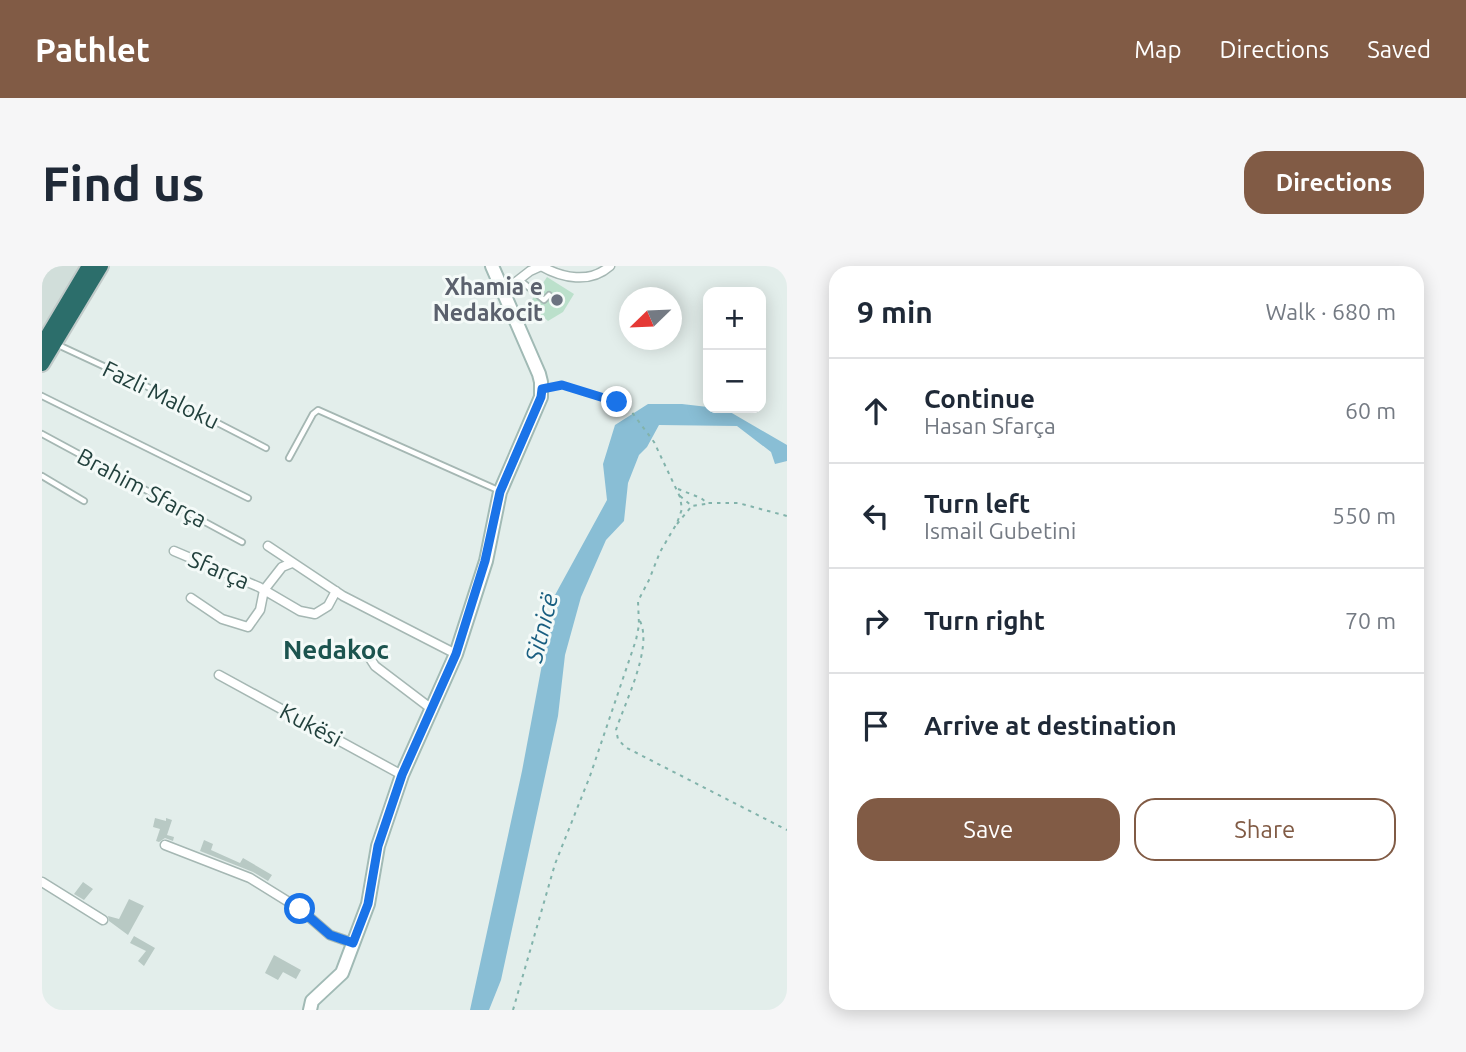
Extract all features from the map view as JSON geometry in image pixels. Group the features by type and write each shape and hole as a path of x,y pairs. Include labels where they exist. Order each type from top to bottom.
{"highway":[{"path":"42,364 49,344 89,266"},
{"path":"49,344 102,266"}],"street":[{"path":"310,1010 312,1000 342,973 368,904 378,846 402,775 456,654 485,561 500,492 541,397 539,374 492,266"},
{"path":"503,292 541,266 563,277 573,278 596,275 610,266"},
{"name":"Sfarça","path":"268,546 336,591 456,654"},
{"name":"Sfarça","path":"174,551 264,590 300,611 315,614 328,606 336,591"},
{"name":"Sfarça","path":"191,598 222,619 248,627 260,611 264,590 282,567 292,563"},
{"path":"364,649 375,666 433,710"},
{"name":"Kukësi","path":"219,676 402,775"},
{"path":"164,845 250,878 300,909 330,935 353,943"},
{"path":"42,882 103,920"}],"lane":[{"path":"520,279 544,300 548,295"},
{"name":"Fazli Maloku","path":"49,344 142,384 266,448"},
{"path":"42,396 248,498"},
{"path":"289,458 313,414 318,410 500,492"},
{"name":"Brahim Sfarça","path":"42,434 243,542"},
{"path":"42,476 84,501"}],"path":[{"path":"542,389 562,385 608,399 631,411 653,442 680,496 692,506 738,503 787,516"},
{"path":"676,489 707,503"},
{"path":"513,1010 555,864 590,775 629,658 639,625 638,601 653,566 677,524 682,509 680,496"},
{"path":"677,524 692,506"},
{"path":"638,617 644,631 644,642 616,730 618,739 625,747 787,830"}],"shaded area":[{"path":"42,266 102,266 42,360"}],"green space":[{"path":"547,277 574,294 563,312 548,321 529,304"}],"water":[{"path":"648,404 703,406 703,413 732,413 787,445 787,461 775,464 771,452 737,426 659,425 647,447 639,455 628,483 624,521 606,540 581,597 565,655 558,716 501,980 489,1010 470,1010 522,771 555,595 607,500 603,464 615,425"}],"building":[{"path":"155,818 172,820 167,835 174,837 173,841 165,838 156,841 160,829 153,827"},
{"path":"204,840 213,844 211,850 240,863 243,858 272,875 268,881 253,872 200,851"},
{"path":"83,882 93,889 84,900 74,894"},
{"path":"129,899 144,906 128,935 109,921 108,916 119,919"},
{"path":"134,936 155,948 144,966 138,961 146,951 130,943"},
{"path":"274,955 301,970 296,979 283,972 278,980 265,973"}],"place":[{"name":"Xhamia e Nedakocit","path":"557,300"}],"district":[{"name":"Nedakoc","path":"336,650"}],"route":[{"path":"300,909 330,935 353,943 368,904 378,846 402,775 456,654 485,561 500,492 542,389 562,385 617,402"}],"water label":[{"name":"Sitnicë","path":"542,628"}]}
